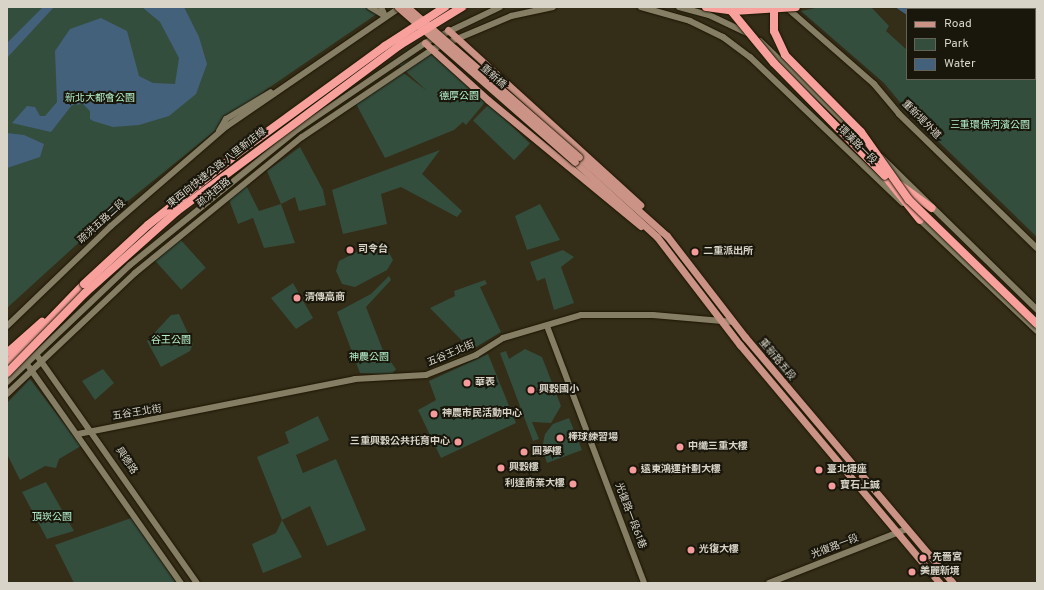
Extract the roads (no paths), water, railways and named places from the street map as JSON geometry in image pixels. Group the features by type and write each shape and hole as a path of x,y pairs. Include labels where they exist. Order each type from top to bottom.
{"highway":[{"name":"東西向快速公路 八里新店線","path":"7,364 84,284 148,225 237,154 366,59 445,7"},
{"name":"東西向快速公路 八里新店線","path":"7,374 85,293 182,207 400,45 462,7"},
{"path":"706,7 734,11 790,8"},
{"path":"728,7 774,63 886,175 932,208"},
{"path":"732,7 799,86 886,175 920,220"},
{"path":"774,7 774,32 785,55 861,132 909,200 1037,324"},
{"path":"779,7 776,26 785,52 863,130 914,203 1037,319"},
{"path":"7,354 84,284"}],"main road":[{"name":"重新橋","path":"399,7 577,159"},
{"name":"重新橋","path":"407,7 577,159"},
{"path":"448,30 631,194 655,224"},
{"path":"426,43 608,202 657,237"},
{"name":"重新路五段","path":"577,159 655,224 685,257 734,322 953,583"},
{"name":"重新路五段","path":"577,159 657,237 722,323 896,533 940,583"}],"street":[{"path":"370,7 385,16"},
{"path":"381,7 385,16"},
{"path":"385,16 399,7"},
{"path":"448,30 500,7"},
{"path":"456,37 521,12 553,7"},
{"name":"環漢路一段","path":"642,7 690,21 723,37 750,57 1037,331"},
{"name":"環漢路一段","path":"679,7 736,26 760,41 844,126 895,168 932,208 1037,310"},
{"path":"779,7 790,8"},
{"name":"重新堤外道","path":"790,8 874,84 899,114 1037,248"},
{"name":"疏洪五路二段","path":"7,326 111,226 215,138 285,85 385,16"},
{"name":"疏洪西路","path":"7,382 130,265 241,173 298,129 426,43 448,30"},
{"name":"疏洪西路","path":"7,394 30,369 135,272 245,181 302,138 433,49 456,37"},
{"name":"五谷王北街","path":"78,434 355,379 426,375 476,355 503,338 599,313 722,323 734,322"},
{"name":"光復路一段61巷","path":"547,326 644,583"},
{"name":"興德路","path":"36,353 93,431 197,583"},
{"path":"26,363 78,434 181,583"},
{"name":"光復路一段","path":"769,583 907,529"}],"water":[{"path":"43,7 54,7 7,58 7,43"},
{"path":"142,7 184,7 199,37 207,64 196,94 169,116 139,125 113,127 93,121 90,119 90,111 83,104 72,105 51,132 12,123 27,106 35,107 40,116 45,116 57,102 55,51 70,29 101,18 127,31 139,76 153,83 175,84 179,58 160,22"},
{"path":"895,7 1037,7 1037,13 1036,8 906,8 906,14"},
{"path":"7,133 24,135 44,144 40,157 7,168"}],"place":[{"name":"司令台","path":"350,250"},
{"name":"二重派出所","path":"695,252"},
{"name":"清傳高商","path":"297,298"},
{"name":"華表","path":"467,383"},
{"name":"興穀國小","path":"531,390"},
{"name":"神農市民活動中心","path":"434,414"},
{"name":"棒球練習場","path":"560,438"},
{"name":"三重興穀公共托育中心","path":"458,442"},
{"name":"中纖三重大樓","path":"680,447"},
{"name":"圓夢樓","path":"524,452"},
{"name":"興穀樓","path":"501,468"},
{"name":"遠東鴻運計劃大樓","path":"633,470"},
{"name":"臺北捷座","path":"819,470"},
{"name":"利達商業大樓","path":"573,484"},
{"name":"寶石上誠","path":"832,486"},
{"name":"光復大樓","path":"691,550"},
{"name":"先嗇宮","path":"923,558"},
{"name":"美麗新境","path":"912,572"}],"park label":[{"name":"德厚公園","path":"459,97"},
{"name":"新北大都會公園","path":"100,99"},
{"name":"三重環保河濱公園","path":"990,126"},
{"name":"谷王公園","path":"171,341"},
{"name":"神農公園","path":"369,358"},
{"name":"頂崁公園","path":"52,518"}]}
